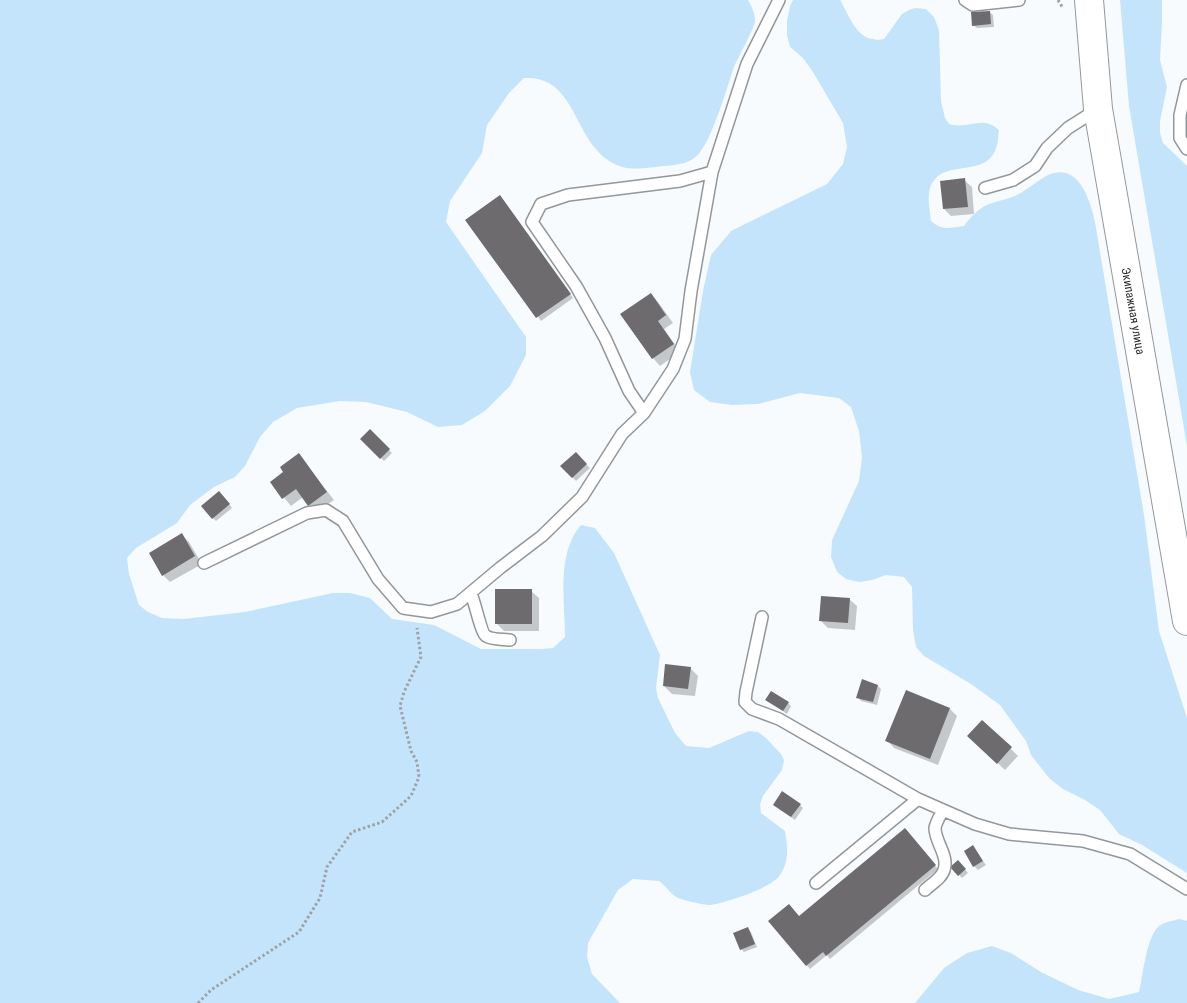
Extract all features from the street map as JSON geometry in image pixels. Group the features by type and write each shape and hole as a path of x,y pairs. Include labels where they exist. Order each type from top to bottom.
{"main road":[{"name":"Экипажная улица","path":"1089,0 1098,109 1187,621"}],"lane":[{"path":"204,563 307,513 326,510 343,521 378,578 403,608 431,612 457,604 471,594 500,568 542,536 582,497 622,434 644,413 673,369 685,339 691,291 712,172 746,64 779,0"},
{"path":"965,0 973,4 1019,0"},
{"path":"1187,85 1180,115 1180,138 1187,149"},
{"path":"985,188 1013,180 1034,166 1047,148 1068,128 1098,109"},
{"path":"644,413 629,391 605,338 576,286 532,222 541,204 568,195 680,181 712,172"},
{"path":"471,594 476,603 483,633 487,637 510,640"},
{"path":"762,617 746,692 745,702 752,709 779,719 918,799 975,824 1009,834 1083,841 1130,854 1187,889"},
{"path":"816,883 918,799"},
{"path":"925,890 944,870 945,862 935,830 936,822 943,810"}],"path":[{"path":"198,1003 211,990 299,932 320,898 327,867 352,832 382,822 411,796 418,776 417,762 410,751 400,706 404,692 421,657 416,625"}],"shaded area":[{"path":"0,0 748,0 754,15 754,25 735,65 711,132 699,153 689,161 675,165 635,169 622,167 605,158 593,146 567,100 556,88 542,80 524,78 509,93 487,125 482,153 450,201 446,222 526,337 526,355 510,386 485,411 462,425 438,427 407,412 366,402 340,401 297,408 273,422 260,437 245,466 235,477 214,487 190,505 177,523 136,548 127,558 129,574 139,605 148,612 162,618 183,619 245,612 333,593 350,593 370,598 392,619 434,625 481,649 541,649 553,648 565,637 563,593 568,550 573,537 581,525 595,528 614,553 660,655 656,688 658,698 675,733 686,746 709,748 749,731 758,732 781,754 784,760 782,770 763,796 760,804 761,813 785,831 787,849 785,865 775,880 748,894 710,905 676,897 659,881 633,879 618,890 588,943 587,957 592,974 620,1003 0,1003"},
{"path":"793,0 840,0 861,34 867,38 875,39 884,39 902,14 909,10 915,8 926,9 934,17 939,30 941,101 945,118 949,124 987,123 999,130 998,142 994,153 987,161 978,165 949,171 940,175 933,182 929,193 929,200 931,221 935,224 946,228 964,226 983,207 1015,196 1048,175 1059,172 1075,178 1086,194 1095,222 1144,515 1159,631 1187,718 1187,873 1142,845 1119,834 1100,810 1063,789 1049,778 1031,755 1026,741 1000,705 971,684 924,656 916,647 913,630 912,587 904,577 886,575 859,582 846,579 837,572 831,557 832,540 859,481 862,457 859,431 851,407 839,398 800,393 758,404 732,405 710,402 694,390 690,372 703,291 711,255 731,231 827,184 843,164 847,147 843,123 813,72 803,58 790,47 787,35 787,21"},
{"path":"1120,0 1162,0 1160,60 1167,87 1160,121 1160,133 1163,143 1187,166 1187,446 1129,106"},
{"path":"1179,919 1187,921 1187,1003 915,1003 944,968 967,953 992,946 1011,953 1041,972 1078,990 1109,999 1139,992 1153,934 1162,924"}],"building":[{"path":"990,11 991,24 972,26 971,12"},
{"path":"965,178 968,207 943,209 940,181"},
{"path":"500,195 571,294 536,318 465,220"},
{"path":"651,293 666,315 658,321 674,344 652,359 620,314"},
{"path":"370,429 390,449 380,459 360,439"},
{"path":"576,452 587,464 572,478 560,466"},
{"path":"299,453 327,492 308,506 296,489 282,499 270,482 283,472 280,467"},
{"path":"219,491 230,504 212,519 201,506"},
{"path":"182,533 195,556 162,576 149,553"},
{"path":"495,589 532,589 532,624 495,624"},
{"path":"821,596 850,598 848,623 819,621"},
{"path":"665,664 691,667 688,689 663,686"},
{"path":"862,679 878,685 873,702 856,698"},
{"path":"906,690 950,708 930,759 885,741"},
{"path":"771,691 789,702 783,711 765,700"},
{"path":"982,720 1012,747 997,764 967,736"},
{"path":"782,791 801,804 791,817 773,805"},
{"path":"905,828 936,865 826,956 823,952 806,966 768,921 789,904 799,916"},
{"path":"973,845 983,861 973,867 964,851"},
{"path":"958,860 966,869 958,876 950,867"},
{"path":"748,927 755,944 740,950 733,933"}]}
